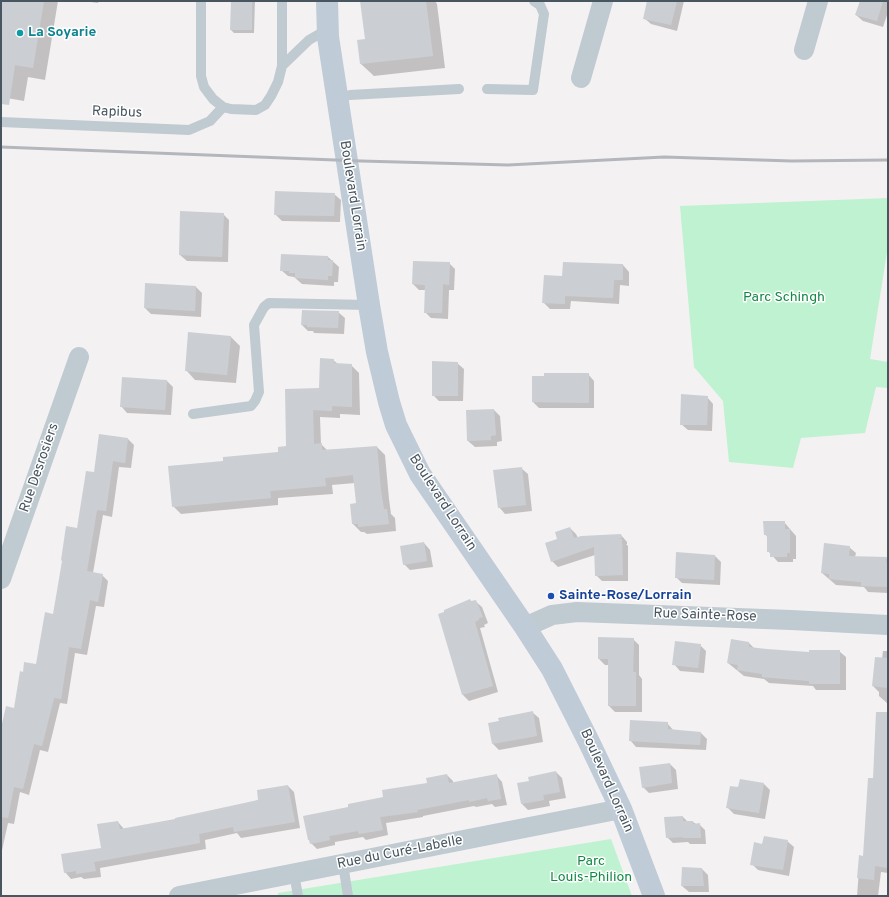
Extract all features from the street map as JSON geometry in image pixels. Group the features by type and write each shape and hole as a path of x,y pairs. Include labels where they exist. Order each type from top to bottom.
{"main road":[{"name":"Boulevard Lorrain","path":"327,1 328,29 337,98 369,305 388,402 396,425 420,474 525,627 558,682 621,809 654,896"}],"street":[{"path":"581,78 603,1"},
{"path":"804,50 818,1"},
{"name":"Rue Desrosiers","path":"1,579 79,357"},
{"name":"Rue Sainte-Rose","path":"525,627 552,615 577,612 888,625"},
{"name":"Rue du Curé-Labelle","path":"179,896 621,809"}],"lane":[{"path":"201,1 201,76 204,87 213,99 223,107 231,109 256,110 265,105 278,82 282,66 282,1"},
{"path":"487,89 533,90 544,14 540,4 534,1"},
{"path":"282,66 309,40 328,29"},
{"path":"337,98 459,89"},
{"name":"Rapibus","path":"1,122 189,130 210,121 223,107"},
{"path":"193,414 251,406 255,401 259,392 254,324 264,307 269,303 369,305"},
{"path":"343,864 348,896"},
{"path":"294,873 298,896"}],"green space":[{"name":"Parc Schingh","path":"888,198 888,246 870,359 888,362 888,388 876,387 865,433 801,438 793,468 729,462 723,401 694,367 680,206"},
{"name":"Parc Louis-Philion","path":"611,839 632,896 278,896 278,893"}],"building":[{"name":"La Soyarie","path":"1,1 44,1 33,68 15,65 9,105 1,104"},
{"path":"231,1 252,1 252,30 230,30"},
{"path":"360,1 426,1 433,56 360,64 357,40 365,39"},
{"path":"647,1 677,1 671,25 643,19"},
{"path":"860,1 883,1 877,21 855,15"},
{"path":"275,191 335,193 334,216 274,215"},
{"path":"180,211 224,213 222,257 179,255"},
{"path":"281,254 328,256 328,260 333,260 332,276 328,276 328,280 295,278 295,273 280,271"},
{"path":"413,261 450,262 449,285 443,284 442,313 424,313 425,285 412,284"},
{"path":"563,262 623,264 623,280 614,280 613,298 565,296 565,304 542,303 544,275 562,276"},
{"path":"145,283 196,286 195,311 144,308"},
{"path":"302,310 339,311 338,328 307,327 307,325 301,325"},
{"path":"188,332 231,336 227,375 185,371"},
{"path":"320,358 334,359 334,363 352,364 352,407 332,406 332,411 313,410 314,444 322,443 322,450 377,446 381,491 384,509 387,509 389,524 358,527 358,524 352,524 350,504 356,503 353,475 325,478 326,486 270,491 271,498 172,507 168,466 223,461 223,457 278,452 278,447 286,446 285,389 319,388"},
{"path":"432,361 458,362 458,396 432,396"},
{"path":"544,373 589,373 589,403 532,402 532,376 544,376"},
{"path":"122,377 167,380 165,410 120,407"},
{"path":"681,394 708,396 707,425 680,425"},
{"path":"494,409 496,435 491,436 491,440 467,441 466,410"},
{"path":"99,434 128,438 125,463 113,461 106,511 97,510 87,571 103,574 98,602 90,600 81,649 69,647 61,699 54,698 42,746 34,744 23,789 14,787 8,818 1,817 1,728 6,706 14,708 20,671 23,672 24,662 36,664 45,612 53,614 66,526 77,528 86,471 94,472"},
{"path":"522,467 526,505 498,508 493,470"},
{"path":"763,521 785,521 785,529 790,529 790,553 787,553 787,557 770,557 770,552 767,552 767,535 764,535"},
{"path":"570,527 574,538 581,536 621,534 622,538 617,539 622,539 623,575 595,576 594,547 551,562 545,543 557,539 555,532"},
{"path":"424,542 427,561 403,565 400,546"},
{"path":"824,543 850,546 849,556 887,557 888,587 861,586 861,582 829,579 829,574 821,573"},
{"path":"676,552 715,555 714,580 675,578"},
{"path":"470,599 471,601 476,600 483,617 479,618 479,620 475,622 493,686 462,695 438,614"},
{"path":"598,637 634,638 633,672 636,672 636,706 608,706 608,659 598,659"},
{"path":"731,639 749,642 749,647 767,649 809,652 809,650 840,650 840,684 809,684 809,681 762,677 762,674 737,670 738,665 727,663"},
{"path":"675,641 701,644 698,668 672,665"},
{"path":"875,657 888,658 888,688 872,686"},
{"path":"533,711 537,736 492,744 488,723 499,721 498,718"},
{"path":"876,712 888,712 888,868 875,866 874,880 857,878 859,855 863,856 868,778 873,778"},
{"path":"630,720 668,722 668,729 701,732 700,745 629,741"},
{"path":"670,763 672,783 642,788 639,767"},
{"path":"556,771 560,792 543,795 544,800 521,804 517,783 529,781 528,777"},
{"path":"447,774 449,783 497,774 501,799 488,801 487,798 469,802 469,800 417,810 418,812 380,817 383,830 359,834 358,831 329,836 330,840 310,844 308,840 303,816 348,807 348,804 383,797 382,790 427,783 426,778"},
{"path":"740,779 764,783 759,813 726,808 730,786 738,787"},
{"path":"288,785 295,822 234,832 233,827 199,834 200,843 94,862 96,871 76,874 76,871 64,873 61,854 101,848 97,824 118,821 120,829 175,819 258,800 257,790"},
{"path":"683,816 683,821 693,821 693,824 700,823 701,838 666,838 664,817"},
{"path":"764,836 788,840 783,870 750,865 754,842 762,844"},
{"path":"682,867 702,868 704,886 681,886"}],"railway":[{"path":"1,147 361,161 508,165 664,157 792,161 888,160"}],"place":[{"name":"La Soyarie","path":"20,33"},
{"name":"Sainte-Rose/Lorrain","path":"551,596"}]}
